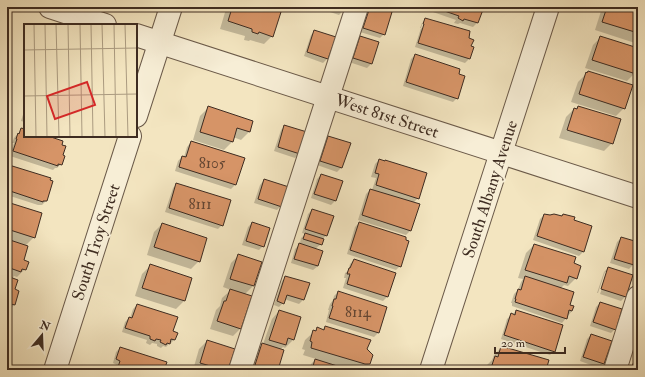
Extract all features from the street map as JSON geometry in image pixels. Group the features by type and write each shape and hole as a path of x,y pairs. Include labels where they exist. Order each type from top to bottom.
{"street":[{"path":"50,7 102,24"},
{"path":"137,113 171,7"},
{"path":"240,370 357,7"},
{"name":"South Albany Avenue","path":"431,370 502,154 548,7"},
{"name":"West 81st Street","path":"137,35 638,197"},
{"name":"South Troy Street","path":"55,370 130,137"},
{"path":"615,370 638,297"}],"building":[{"path":"231,7 265,7 281,12 273,37 259,32 258,34 252,32 252,29 228,21"},
{"path":"330,7 345,7 344,11"},
{"path":"370,7 376,7 392,12 385,35 363,28"},
{"path":"433,7 484,7 478,23 464,19 463,21 458,18 459,16"},
{"path":"607,7 638,7 638,33 602,22"},
{"path":"425,18 470,31 469,38 474,40 471,46 474,47 470,59 418,43"},
{"path":"314,30 336,37 328,59 307,52"},
{"path":"360,36 379,42 372,64 353,58"},
{"path":"600,36 638,48 638,66 636,74 592,60"},
{"path":"415,54 460,69 459,74 465,76 458,99 406,82"},
{"path":"588,71 633,85 625,109 579,94 586,72 587,73"},
{"path":"208,106 253,121 250,132 237,128 233,142 200,132"},
{"path":"578,106 621,119 613,144 567,130 574,108 577,109"},
{"path":"284,125 307,132 300,154 278,147"},
{"path":"21,128 24,129 24,137 51,137 63,141 62,145 66,146 62,165 58,164 58,166 13,151 18,133 19,134"},
{"path":"328,136 351,143 342,168 320,161"},
{"path":"191,141 245,158 236,185 179,167 182,156 186,157"},
{"path":"379,159 427,173 419,199 376,185 379,174 375,173"},
{"path":"7,165 51,178 50,180 53,181 47,201 43,202 7,190"},
{"path":"321,174 343,181 336,201 314,194"},
{"path":"264,179 289,187 282,207 258,199"},
{"path":"176,183 231,200 223,226 169,208"},
{"path":"370,189 420,204 411,231 362,215"},
{"path":"7,202 42,213 35,238 7,229"},
{"path":"312,209 334,216 327,236 305,229"},
{"path":"544,214 562,216 563,214 575,217 574,220 592,226 584,252 537,236"},
{"path":"252,222 270,228 264,247 246,241"},
{"path":"359,222 406,237 406,240 409,241 401,267 350,250"},
{"path":"162,223 207,238 200,262 154,247"},
{"path":"305,233 324,239 322,245 303,239"},
{"path":"621,237 638,242 638,252 634,265 614,259"},
{"path":"7,239 28,246 24,260 29,262 26,270 22,269 21,272 7,267"},
{"path":"299,243 323,251 318,266 294,259"},
{"path":"534,244 576,257 574,263 581,266 577,279 569,276 567,283 525,270"},
{"path":"238,254 262,262 254,286 230,279"},
{"path":"354,259 396,273 388,297 347,284 350,274 347,274"},
{"path":"150,264 192,278 185,301 142,288"},
{"path":"608,267 633,275 626,297 601,289"},
{"path":"7,276 18,280 15,289 19,291 15,305 7,303"},
{"path":"285,276 310,283 304,300 287,295 284,304 277,301"},
{"path":"525,276 574,292 570,305 574,306 572,311 569,310 567,319 515,302 518,289 521,290"},
{"path":"230,289 252,296 241,329 217,321"},
{"path":"338,291 387,307 379,333 329,318 334,299 336,299"},
{"path":"600,302 622,309 616,330 593,322"},
{"path":"137,304 178,317 173,331 178,333 175,340 171,339 170,344 167,343 166,345 160,342 161,340 156,339 155,341 150,339 150,336 125,328 129,317 132,318"},
{"path":"279,310 301,317 294,340 288,338 286,345 269,340"},
{"path":"516,310 563,325 555,352 504,335 511,313 515,315"},
{"path":"325,326 371,340 367,349 373,355 370,364 365,364 311,348 312,342 310,341 313,330 316,331 317,327 324,330"},
{"path":"591,334 612,341 604,364 583,357"},
{"path":"207,340 235,349 228,370 200,363"},
{"path":"262,343 284,350 278,370 268,370 255,365"},
{"path":"501,346 549,360 546,370 496,370 491,368 495,356 498,357"},
{"path":"120,347 167,362 164,370 117,370 120,361 116,359"},
{"path":"315,359 350,370 312,370"},
{"path":"634,361 638,362 638,370 631,370"}]}
